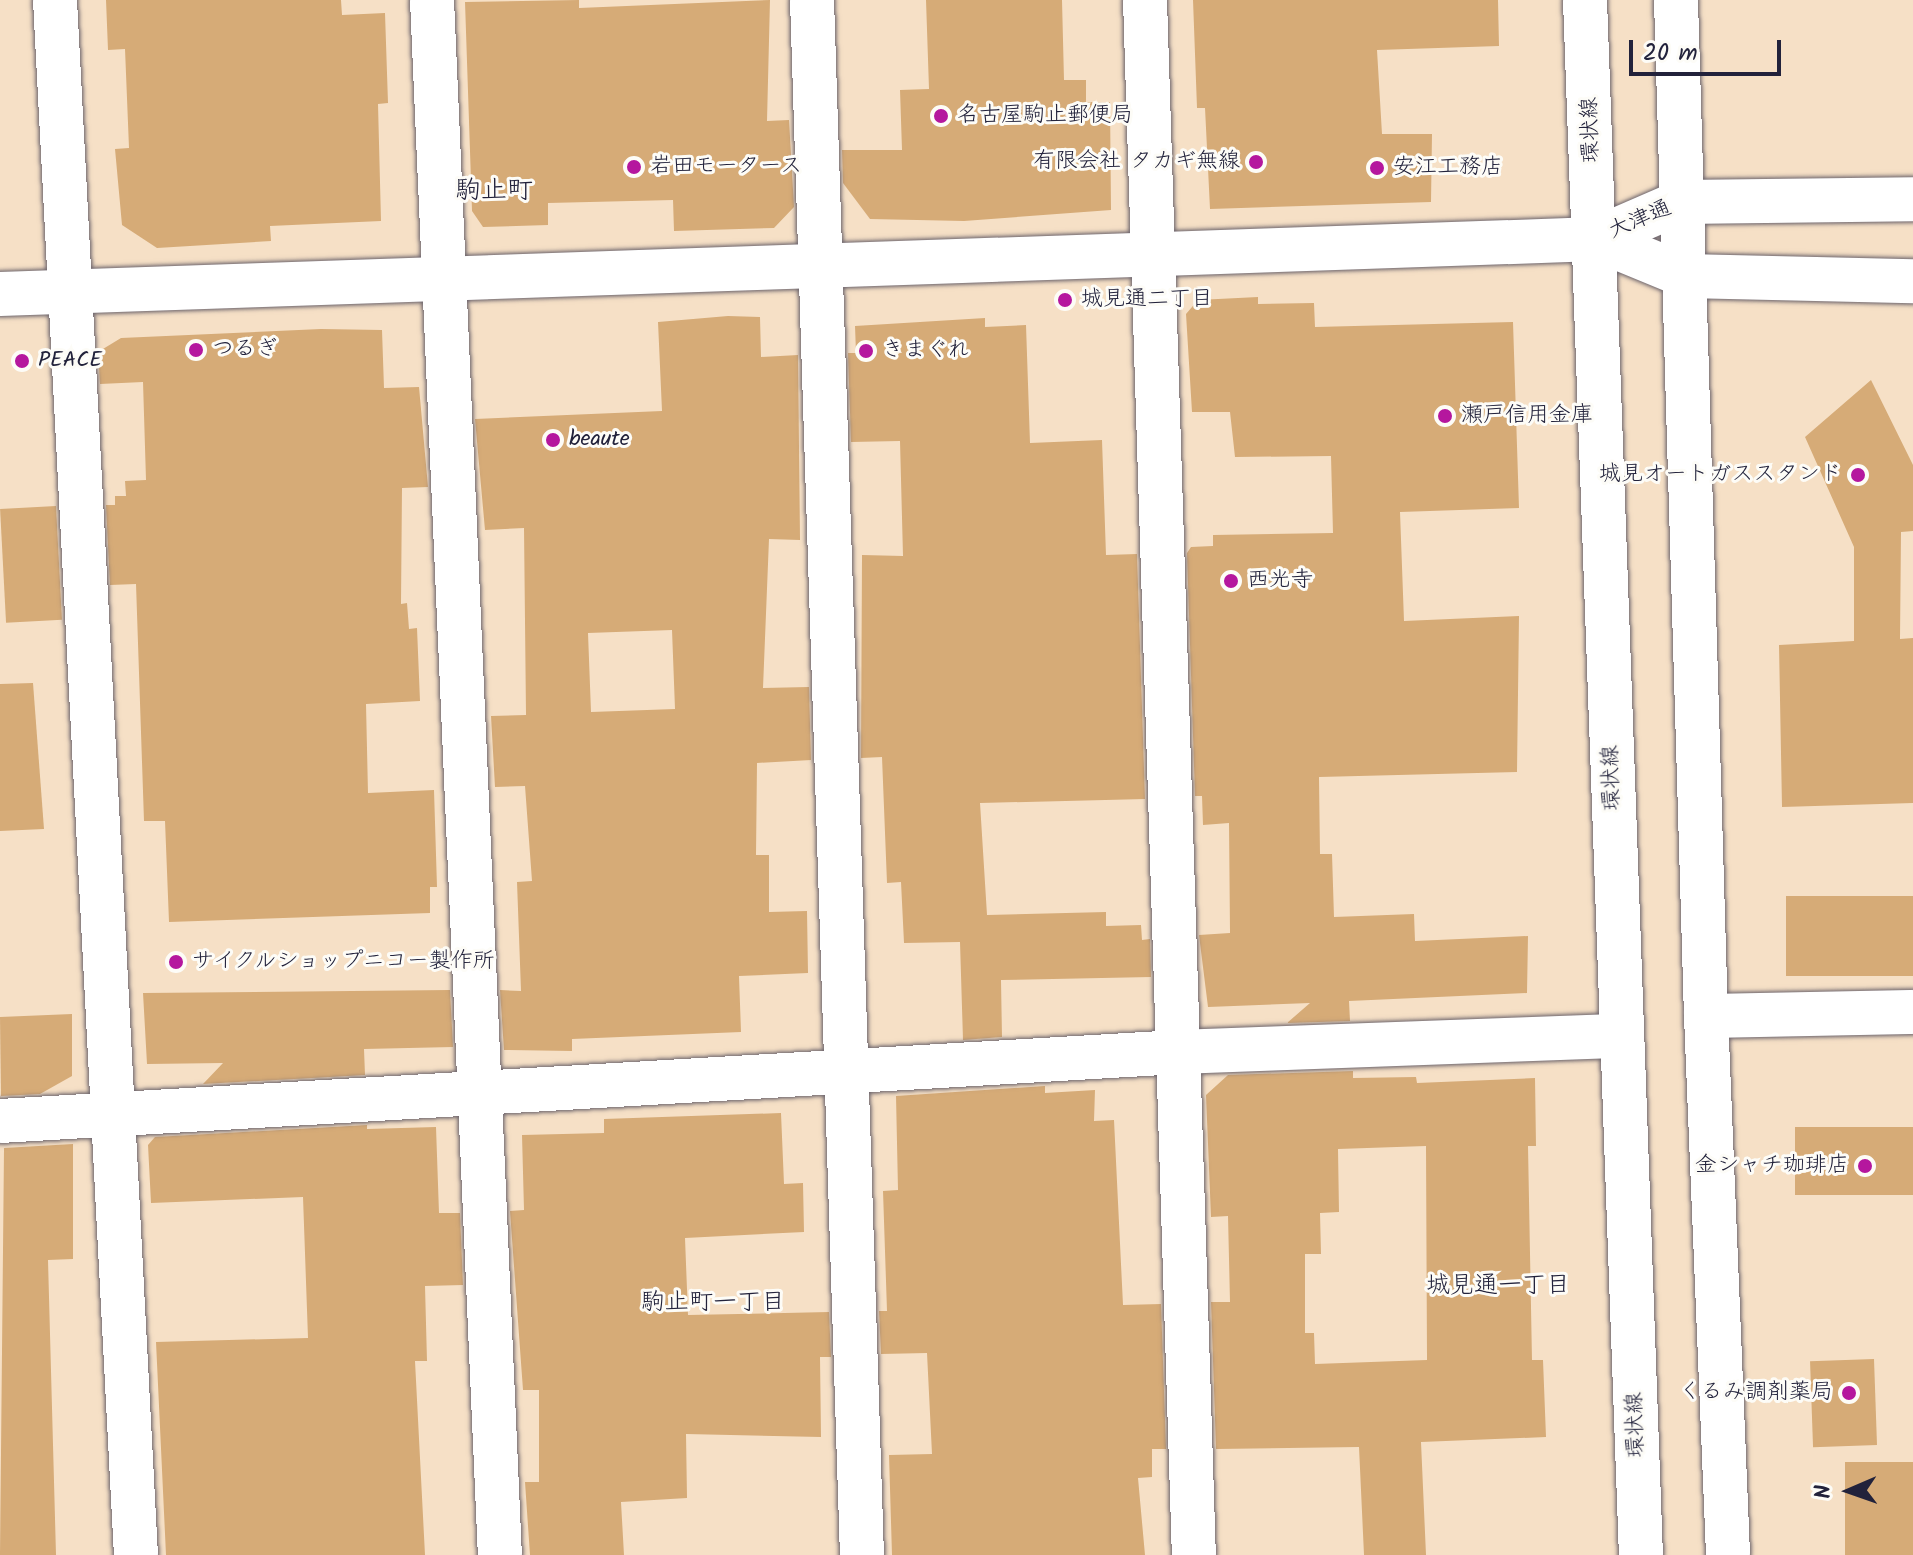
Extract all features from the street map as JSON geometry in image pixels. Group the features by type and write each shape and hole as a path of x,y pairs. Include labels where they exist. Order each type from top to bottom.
{"street":[{"path":"55,0 136,1555"},
{"path":"432,0 500,1555"},
{"path":"812,0 862,1555"},
{"path":"1145,0 1194,1555"},
{"name":"環状線","path":"1585,0 1641,1555"},
{"path":"1676,0 1706,1016 1728,1555"},
{"name":"大津通","path":"1596,239 1681,202 1913,199"},
{"path":"0,294 821,269 1596,239"},
{"name":"大津通","path":"1596,239 1686,276 1913,281"},
{"path":"1706,1016 1913,1012"},
{"path":"0,1121 479,1096 1179,1052 1620,1036"}],"building":[{"path":"106,0 341,0 342,15 385,13 388,103 378,104 381,221 270,226 271,241 157,248 122,225 115,149 129,148 125,49 108,50"},
{"path":"579,0 579,8 770,0 767,121 789,120 794,207 774,228 674,231 673,200 548,203 548,225 483,227 472,211 465,2"},
{"path":"926,0 1062,0 1064,80 1086,80 1086,102 1110,102 1111,210 964,221 870,219 843,183 842,150 902,150 900,90 929,89"},
{"path":"1193,0 1498,0 1499,46 1377,50 1382,134 1432,134 1431,202 1210,209 1205,108 1197,108"},
{"path":"1258,297 1258,304 1314,303 1315,327 1513,322 1519,508 1400,512 1404,621 1519,616 1517,772 1319,777 1320,854 1332,854 1334,917 1414,914 1415,941 1528,936 1527,993 1349,1001 1350,1021 1287,1023 1310,1003 1208,1007 1199,935 1230,933 1229,823 1203,825 1202,796 1195,796 1187,553 1191,547 1213,546 1213,535 1333,533 1331,456 1235,457 1230,412 1192,412 1186,314 1198,300"},
{"path":"728,316 760,317 761,357 798,355 800,540 769,539 763,688 809,687 811,760 757,763 756,855 769,855 769,912 807,911 808,973 739,976 741,1032 572,1039 572,1051 504,1050 500,990 521,991 517,882 532,881 525,786 495,787 491,716 526,715 524,528 485,530 475,419 662,411 658,322","holes":["672,630 675,709 591,712 588,633"]},
{"path":"985,318 985,327 1026,325 1030,443 1102,440 1106,555 1137,554 1145,799 980,803 987,915 1106,912 1106,926 1141,925 1142,940 1150,939 1151,977 1001,980 1002,1037 963,1040 960,942 904,943 901,882 887,883 882,757 861,758 862,555 903,556 900,441 851,442 848,353 856,353 855,326"},
{"path":"321,329 382,330 384,388 419,387 428,487 402,488 401,604 407,603 409,629 417,628 420,701 366,704 368,793 434,790 437,887 430,887 430,913 169,922 165,821 144,821 136,584 110,585 106,505 115,505 115,496 126,496 125,481 146,480 143,382 100,384 98,352 121,338"},
{"path":"1871,380 1913,465 1913,531 1901,532 1900,639 1913,638 1913,803 1782,807 1779,645 1854,641 1854,547 1805,437"},
{"path":"56,506 62,620 6,623 0,509"},
{"path":"33,683 44,829 0,831 0,684"},
{"path":"1786,896 1913,896 1913,976 1786,976"},
{"path":"450,990 453,1047 364,1049 365,1075 203,1084 223,1063 147,1064 143,993"},
{"path":"72,1014 72,1076 40,1094 1,1096 0,1017"},
{"path":"1353,1071 1353,1078 1416,1077 1417,1083 1535,1078 1536,1146 1528,1146 1532,1360 1543,1360 1546,1437 1421,1442 1426,1555 1364,1555 1359,1447 1216,1449 1211,1302 1230,1302 1228,1216 1211,1217 1206,1095 1228,1075","holes":["1426,1146 1427,1360 1315,1364 1314,1333 1305,1333 1305,1254 1321,1254 1320,1213 1339,1212 1338,1149"]},
{"path":"1045,1086 1045,1093 1095,1090 1094,1121 1114,1120 1123,1305 1161,1304 1166,1449 1152,1449 1152,1477 1138,1478 1145,1555 892,1555 889,1455 932,1454 927,1353 881,1354 879,1311 887,1311 883,1191 898,1190 896,1096"},
{"path":"781,1113 784,1184 803,1183 804,1232 685,1238 688,1315 829,1312 831,1357 820,1357 821,1437 686,1434 687,1498 621,1502 624,1555 530,1555 525,1482 539,1482 539,1390 523,1390 510,1211 524,1210 522,1135 604,1133 604,1119"},
{"path":"367,1125 367,1129 436,1127 439,1213 460,1213 463,1285 425,1286 427,1361 415,1361 425,1555 166,1555 156,1342 308,1338 303,1197 151,1203 148,1145 155,1137"},
{"path":"1795,1127 1913,1127 1913,1195 1795,1195"},
{"path":"73,1144 73,1259 48,1260 56,1555 0,1555 4,1148"},
{"path":"1874,1359 1877,1445 1813,1447 1810,1361"},
{"path":"1845,1462 1913,1462 1913,1555 1845,1555"}],"place":[{"name":"名古屋駒止郵便局","path":"941,116"},
{"name":"有限会社 タカギ無線","path":"1256,162"},
{"name":"岩田モータース","path":"634,167"},
{"name":"安江工務店","path":"1377,168"},
{"name":"城見通二丁目","path":"1065,300"},
{"name":"つるぎ","path":"196,350"},
{"name":"きまぐれ","path":"866,351"},
{"name":"PEACE","path":"22,361"},
{"name":"瀬戸信用金庫","path":"1445,416"},
{"name":"beaute","path":"553,440"},
{"name":"城見オートガススタンド","path":"1858,475"},
{"name":"西光寺","path":"1231,581"},
{"name":"サイクルショップニコー製作所","path":"176,962"},
{"name":"金シャチ珈琲店","path":"1865,1166"},
{"name":"くるみ調剤薬局","path":"1849,1393"}],"district":[{"name":"駒止町","path":"494,192"},
{"name":"城見通一丁目","path":"1498,1286"},
{"name":"駒止町一丁目","path":"713,1303"}]}
